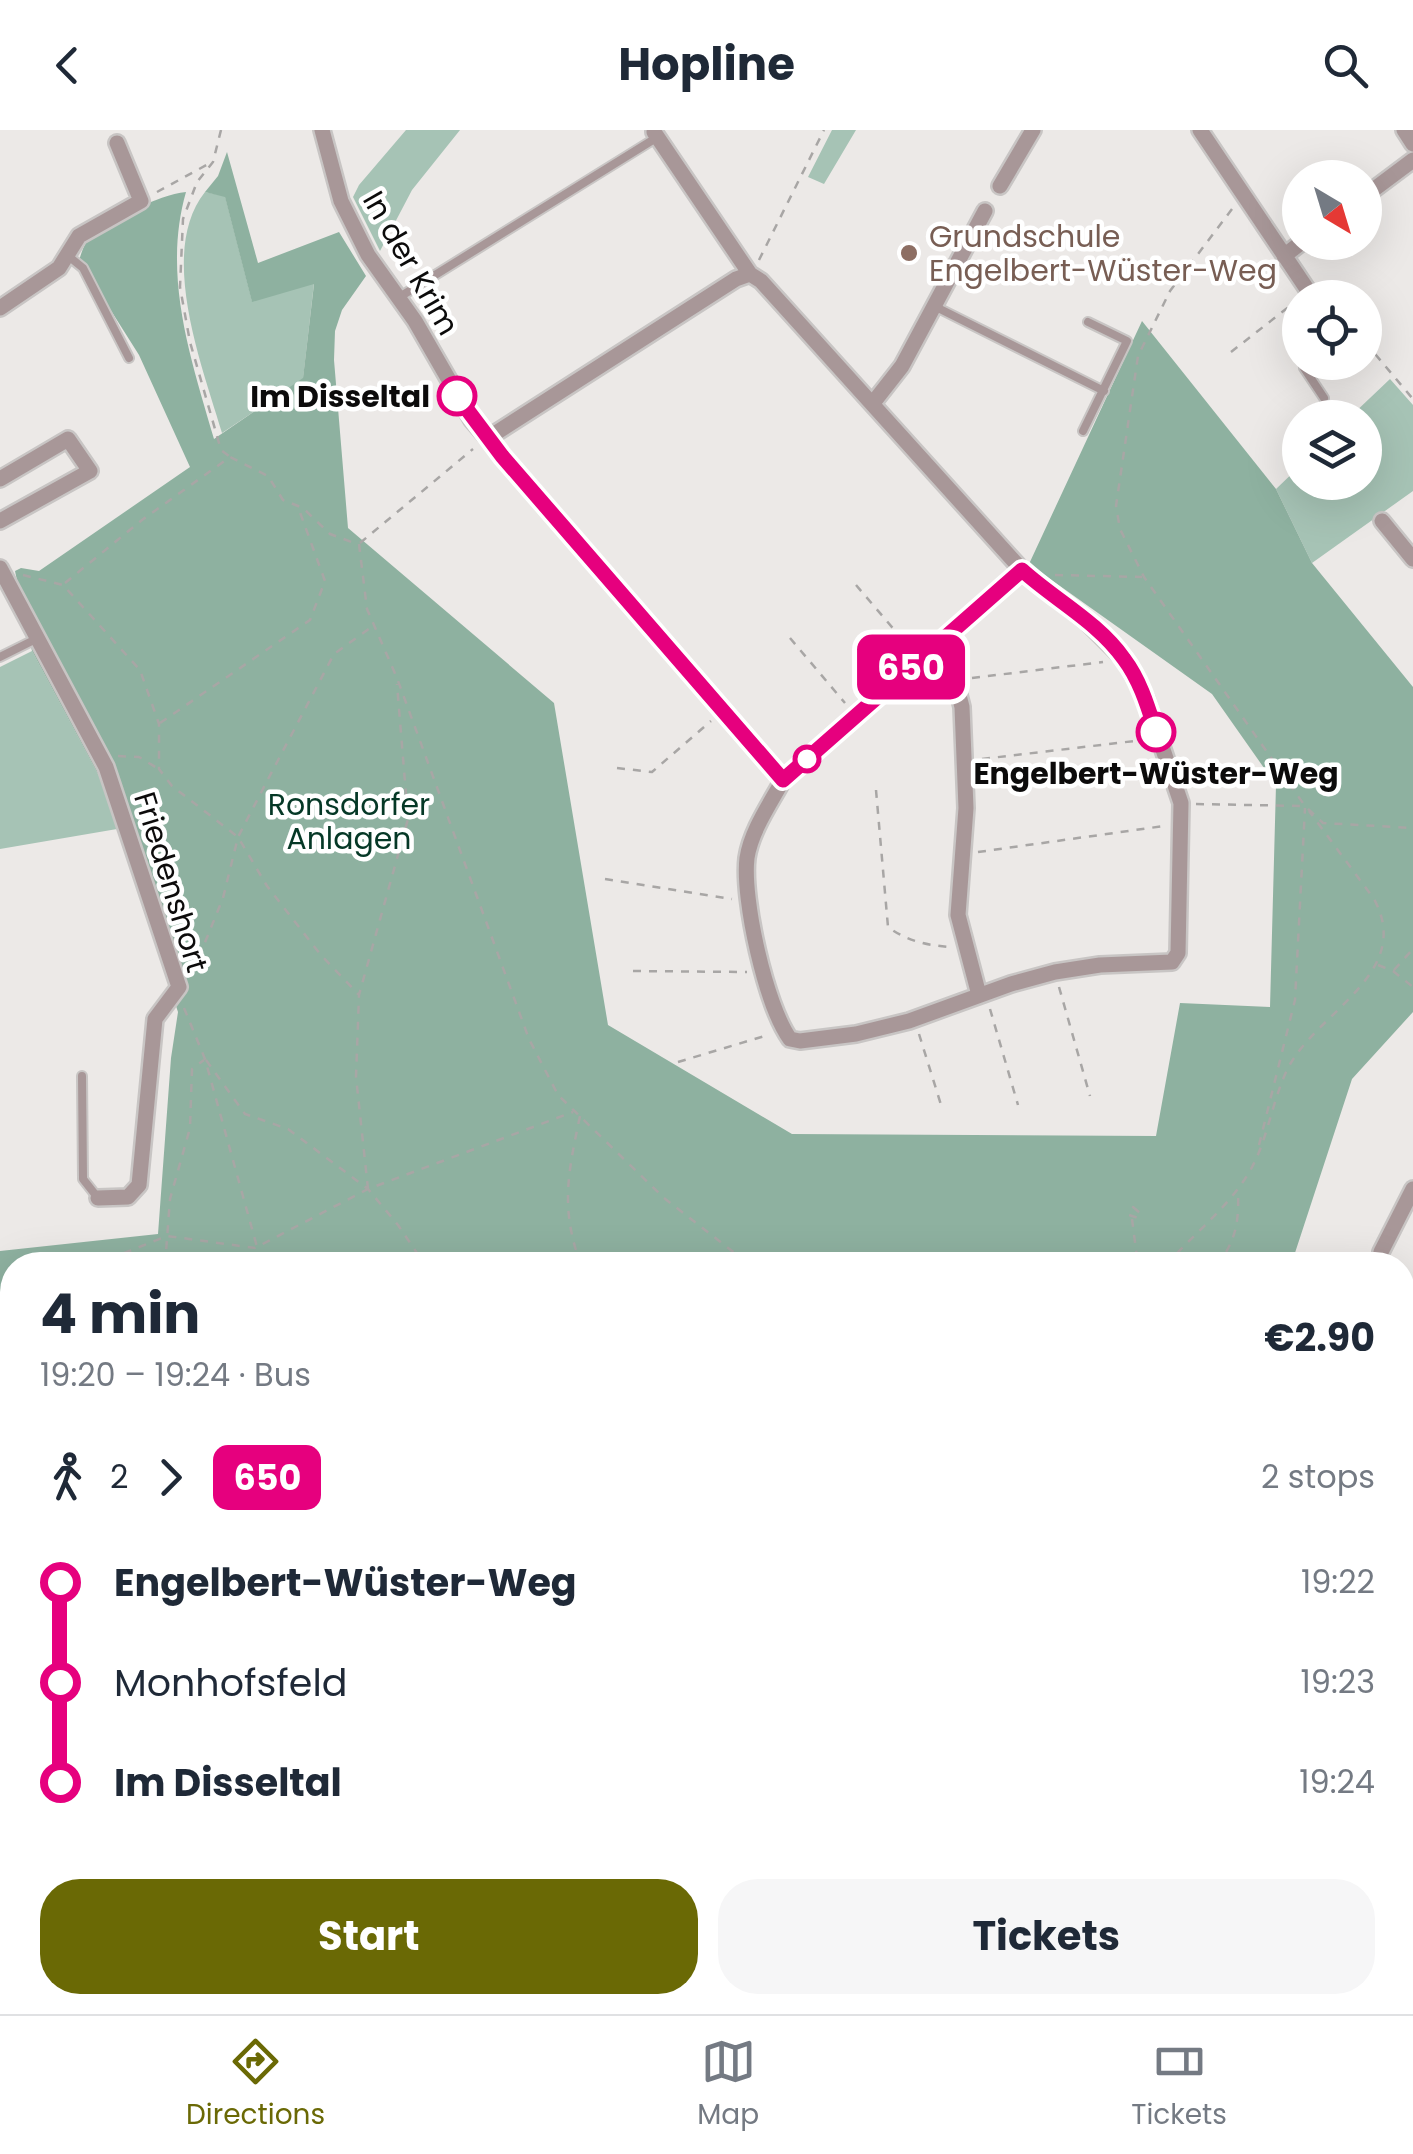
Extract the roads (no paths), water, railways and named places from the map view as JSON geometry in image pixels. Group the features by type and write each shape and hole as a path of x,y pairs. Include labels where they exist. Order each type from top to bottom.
{"street":[{"name":"In der Krim","path":"322,130 341,201 368,256 398,298 456,396 783,780"},
{"path":"1000,186 1033,130"},
{"path":"1200,130 1282,253"},
{"path":"1404,130 1413,144"},
{"path":"655,133 750,274 761,280 1025,572 1088,622 1125,660 1146,699 1182,804 1178,953 1172,962 1100,965 1055,972 856,1034 790,1039 764,972 748,902 748,854 764,815 783,780 926,653 1025,572"},
{"path":"0,308 59,268 78,236 141,201 116,143"},
{"path":"1382,183 1413,160"},
{"path":"873,403 902,366 984,210"},
{"path":"488,438 736,278 750,274"},
{"path":"0,479 68,439 90,471 0,521"},
{"path":"1382,522 1411,553"},
{"name":"Friedenshort","path":"0,569 102,758 179,988 154,1019 139,1185 128,1197 98,1198"},
{"path":"926,653 955,680 962,707 966,761 958,915 982,994"},
{"path":"1380,1252 1413,1189"}],"lane":[{"path":"398,298 655,133"},
{"path":"67,255 83,268 129,358"},
{"path":"934,306 1104,391"},
{"path":"1083,431 1127,340 1088,322"},
{"path":"1312,380 1324,398"},
{"path":"0,657 38,638"},
{"path":"82,1076 83,1179 98,1198"}],"place":[{"name":"Grundschule Engelbert-Wüster-Weg","path":"909,253"},
{"name":"Im Disseltal","path":"457,396"},
{"name":"Engelbert-Wüster-Weg","path":"1156,732"}],"park label":[{"name":"Ronsdorfer Anlagen","path":"349,821"}]}
